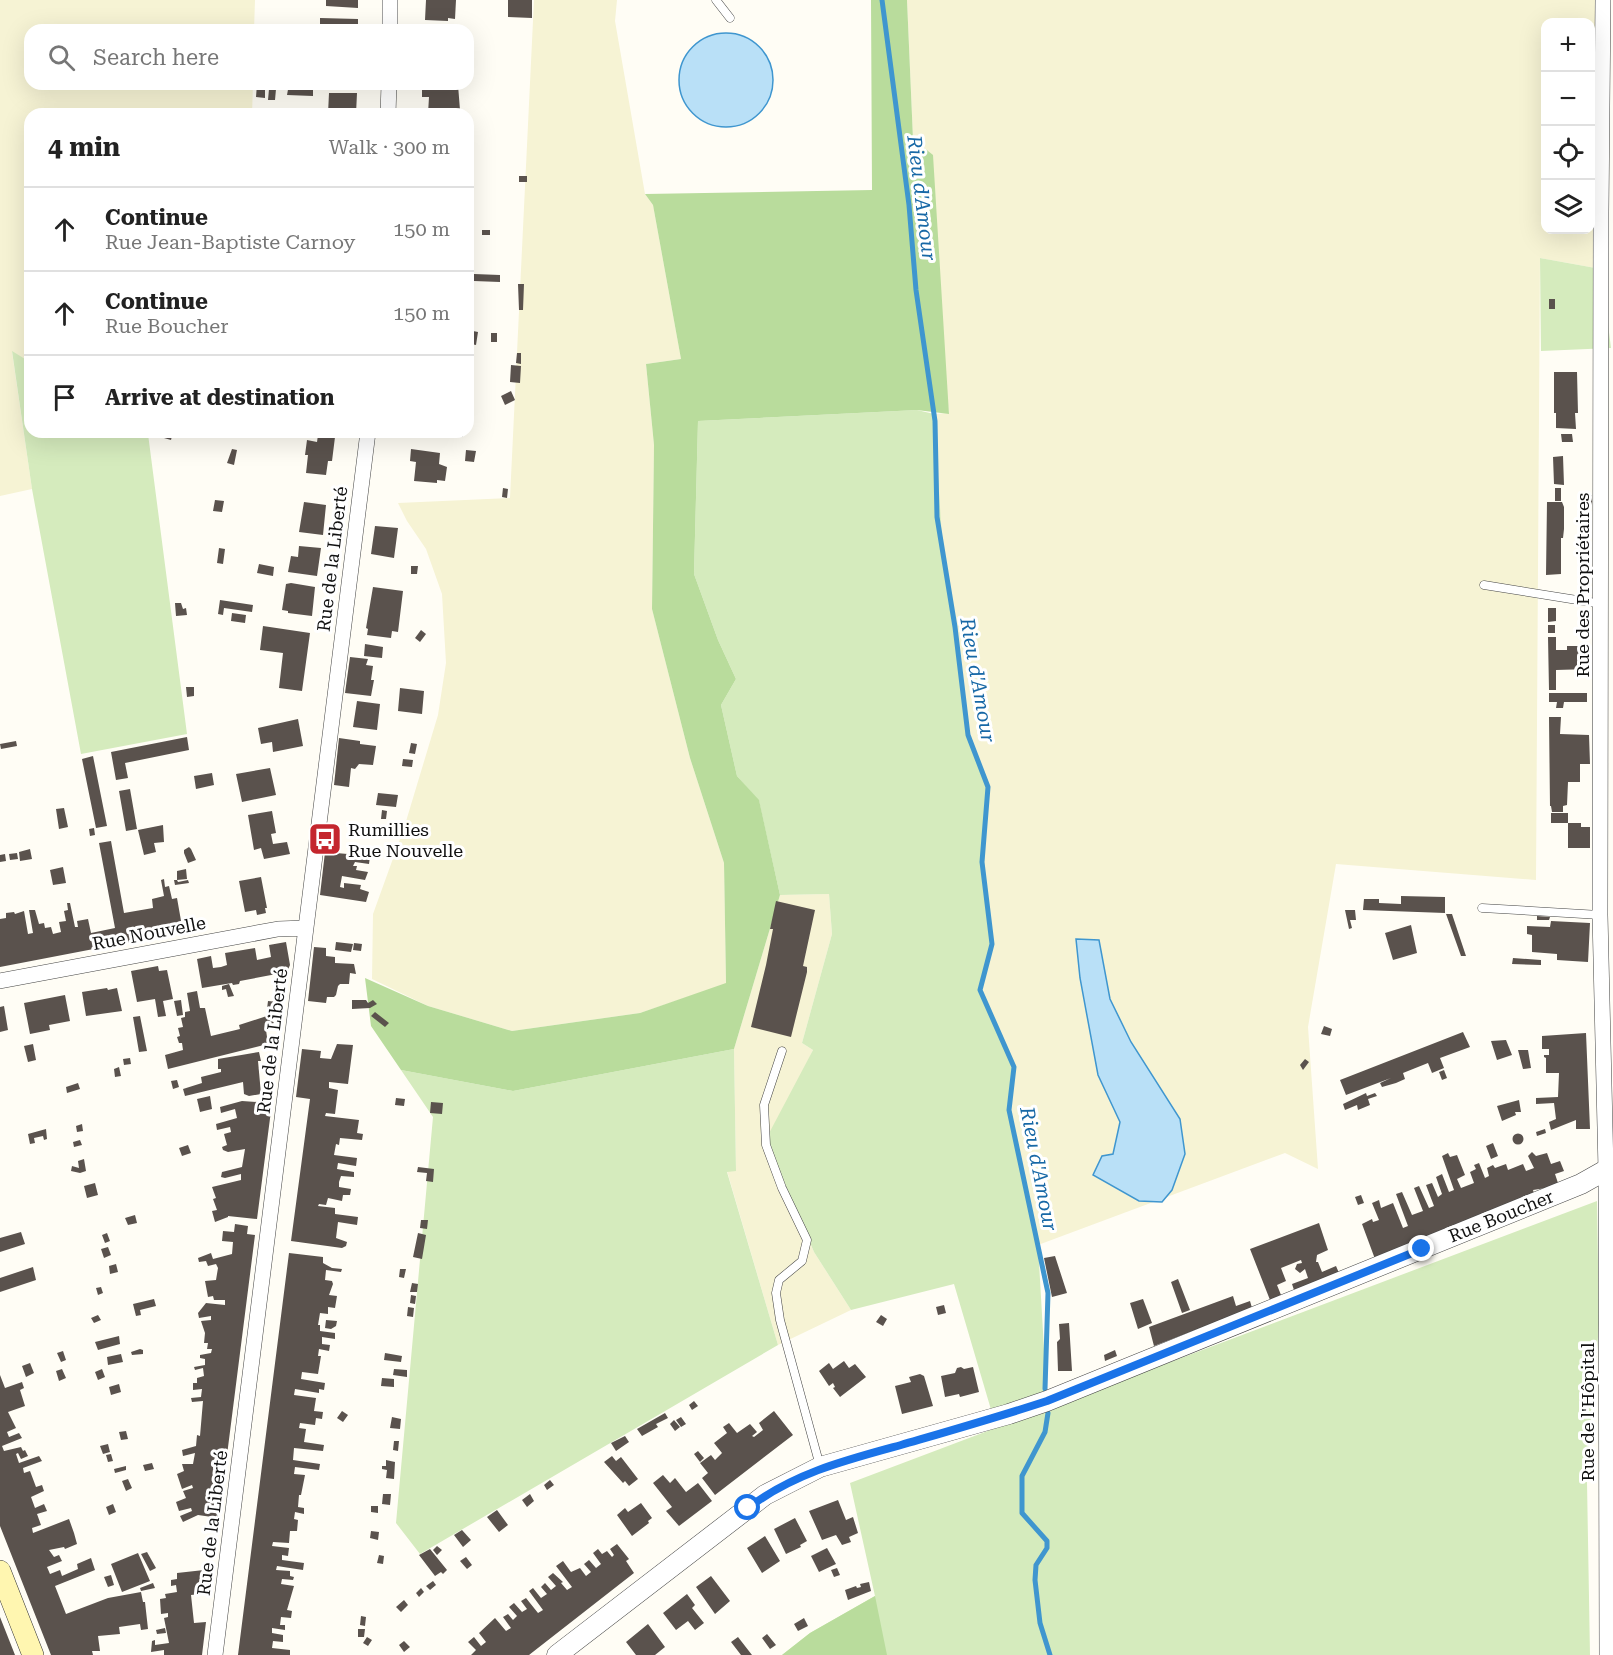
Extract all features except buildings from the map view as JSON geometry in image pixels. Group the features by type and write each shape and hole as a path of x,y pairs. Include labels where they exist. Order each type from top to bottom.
{"main road":[{"path":"0,1571 33,1655"}],"street":[{"path":"390,0 390,24"},
{"name":"Rue des Propriétaires","path":"1603,0 1600,915 1609,1168"},
{"path":"388,108 389,90"},
{"name":"Rue de la Liberté","path":"215,1655 367,438"},
{"name":"Rue Nouvelle","path":"0,981 278,929 305,928"},
{"name":"Rue Boucher","path":"557,1655 765,1495 820,1467 1009,1414 1087,1385 1576,1186 1609,1168"},
{"name":"Rue de l'Hôpital","path":"1607,1655 1609,1168"}],"lane":[{"path":"716,0 730,18"},
{"path":"1484,585 1602,604"},
{"path":"1482,908 1600,915"},
{"path":"782,1051 764,1105 766,1145 782,1188 807,1240 802,1261 779,1280 776,1293 780,1320 820,1467"}],"shaded area":[{"path":"0,0 255,0 254,24 24,24 24,90 253,90 252,108 24,108 24,359 12,352 32,489 0,496"},
{"path":"534,0 617,0 615,21 645,194 653,205 681,359 646,364 654,445 652,609 690,758 724,863 726,984 640,1013 512,1031 428,1006 372,979 373,914 404,828 438,715 446,663 442,594 426,549 398,503 510,498"},
{"path":"907,0 1604,0 1601,269 1540,258 1536,880 1336,864 1308,1027 1318,1169 1285,1153 1038,1245 1009,1110 1014,1067 980,990 992,944 983,868 988,787 968,735 937,517 934,414 949,413 913,139"},
{"path":"829,894 832,934 802,1043 813,1050 767,1145 814,1252 851,1310 778,1345 727,1171 736,1170 734,1049 780,895"}],"green space":[{"path":"871,0 907,0 913,139 933,155 949,414 917,410 698,421 694,574 718,640 736,679 721,705 737,776 759,800 780,895 734,1049 513,1091 401,1070 371,1026 365,978 428,1006 512,1031 640,1013 726,983 724,863 690,758 652,609 654,445 646,364 681,359 653,205 645,194 872,190"},
{"path":"1540,258 1601,269 1611,348 1541,351"},
{"path":"12,351 24,358 24,434"},
{"path":"917,410 934,414 943,553 968,735 988,787 983,868 992,944 980,990 1014,1067 1009,1110 1038,1245 1047,1401 992,1413 954,1284 851,1310 814,1252 766,1139 813,1050 802,1043 832,934 829,894 780,895 759,801 737,776 721,705 736,679 718,640 694,574 698,421"},
{"path":"25,438 149,438 187,734 81,754"},
{"path":"734,1049 736,1171 727,1172 778,1345 420,1554 396,1523 433,1117 401,1070 513,1091"},
{"path":"1597,1201 1599,1324 1587,1482 1590,1655 782,1655 810,1633 875,1596 850,1483"},
{"path":"875,1596 887,1655 782,1655 810,1633"}],"water":[{"path":"726,33 744,37 759,47 769,62 773,80 769,98 759,113 744,123 726,127 708,123 693,113 683,98 679,80 683,62 693,47 708,37"},
{"path":"1076,939 1099,940 1110,999 1131,1042 1180,1119 1185,1154 1172,1190 1162,1202 1139,1201 1093,1175 1102,1156 1113,1154 1120,1122 1098,1075 1080,978"}],"waterway":[{"name":"Rieu d'Amour","path":"882,0 909,205 916,290 935,421 937,517 955,627 968,735 988,787 982,862 992,944 980,990 1014,1067 1009,1110 1048,1293 1045,1389"},
{"name":"Rieu d'Amour","path":"1048,1413 1045,1432 1022,1476 1022,1513 1047,1541 1047,1548 1036,1565 1035,1580 1040,1623 1050,1655"}],"place":[{"name":"Rumillies Rue Nouvelle","path":"325,839"}],"route":[{"path":"748,1508 765,1495 820,1467 1009,1414 1047,1401 1422,1249"}]}
